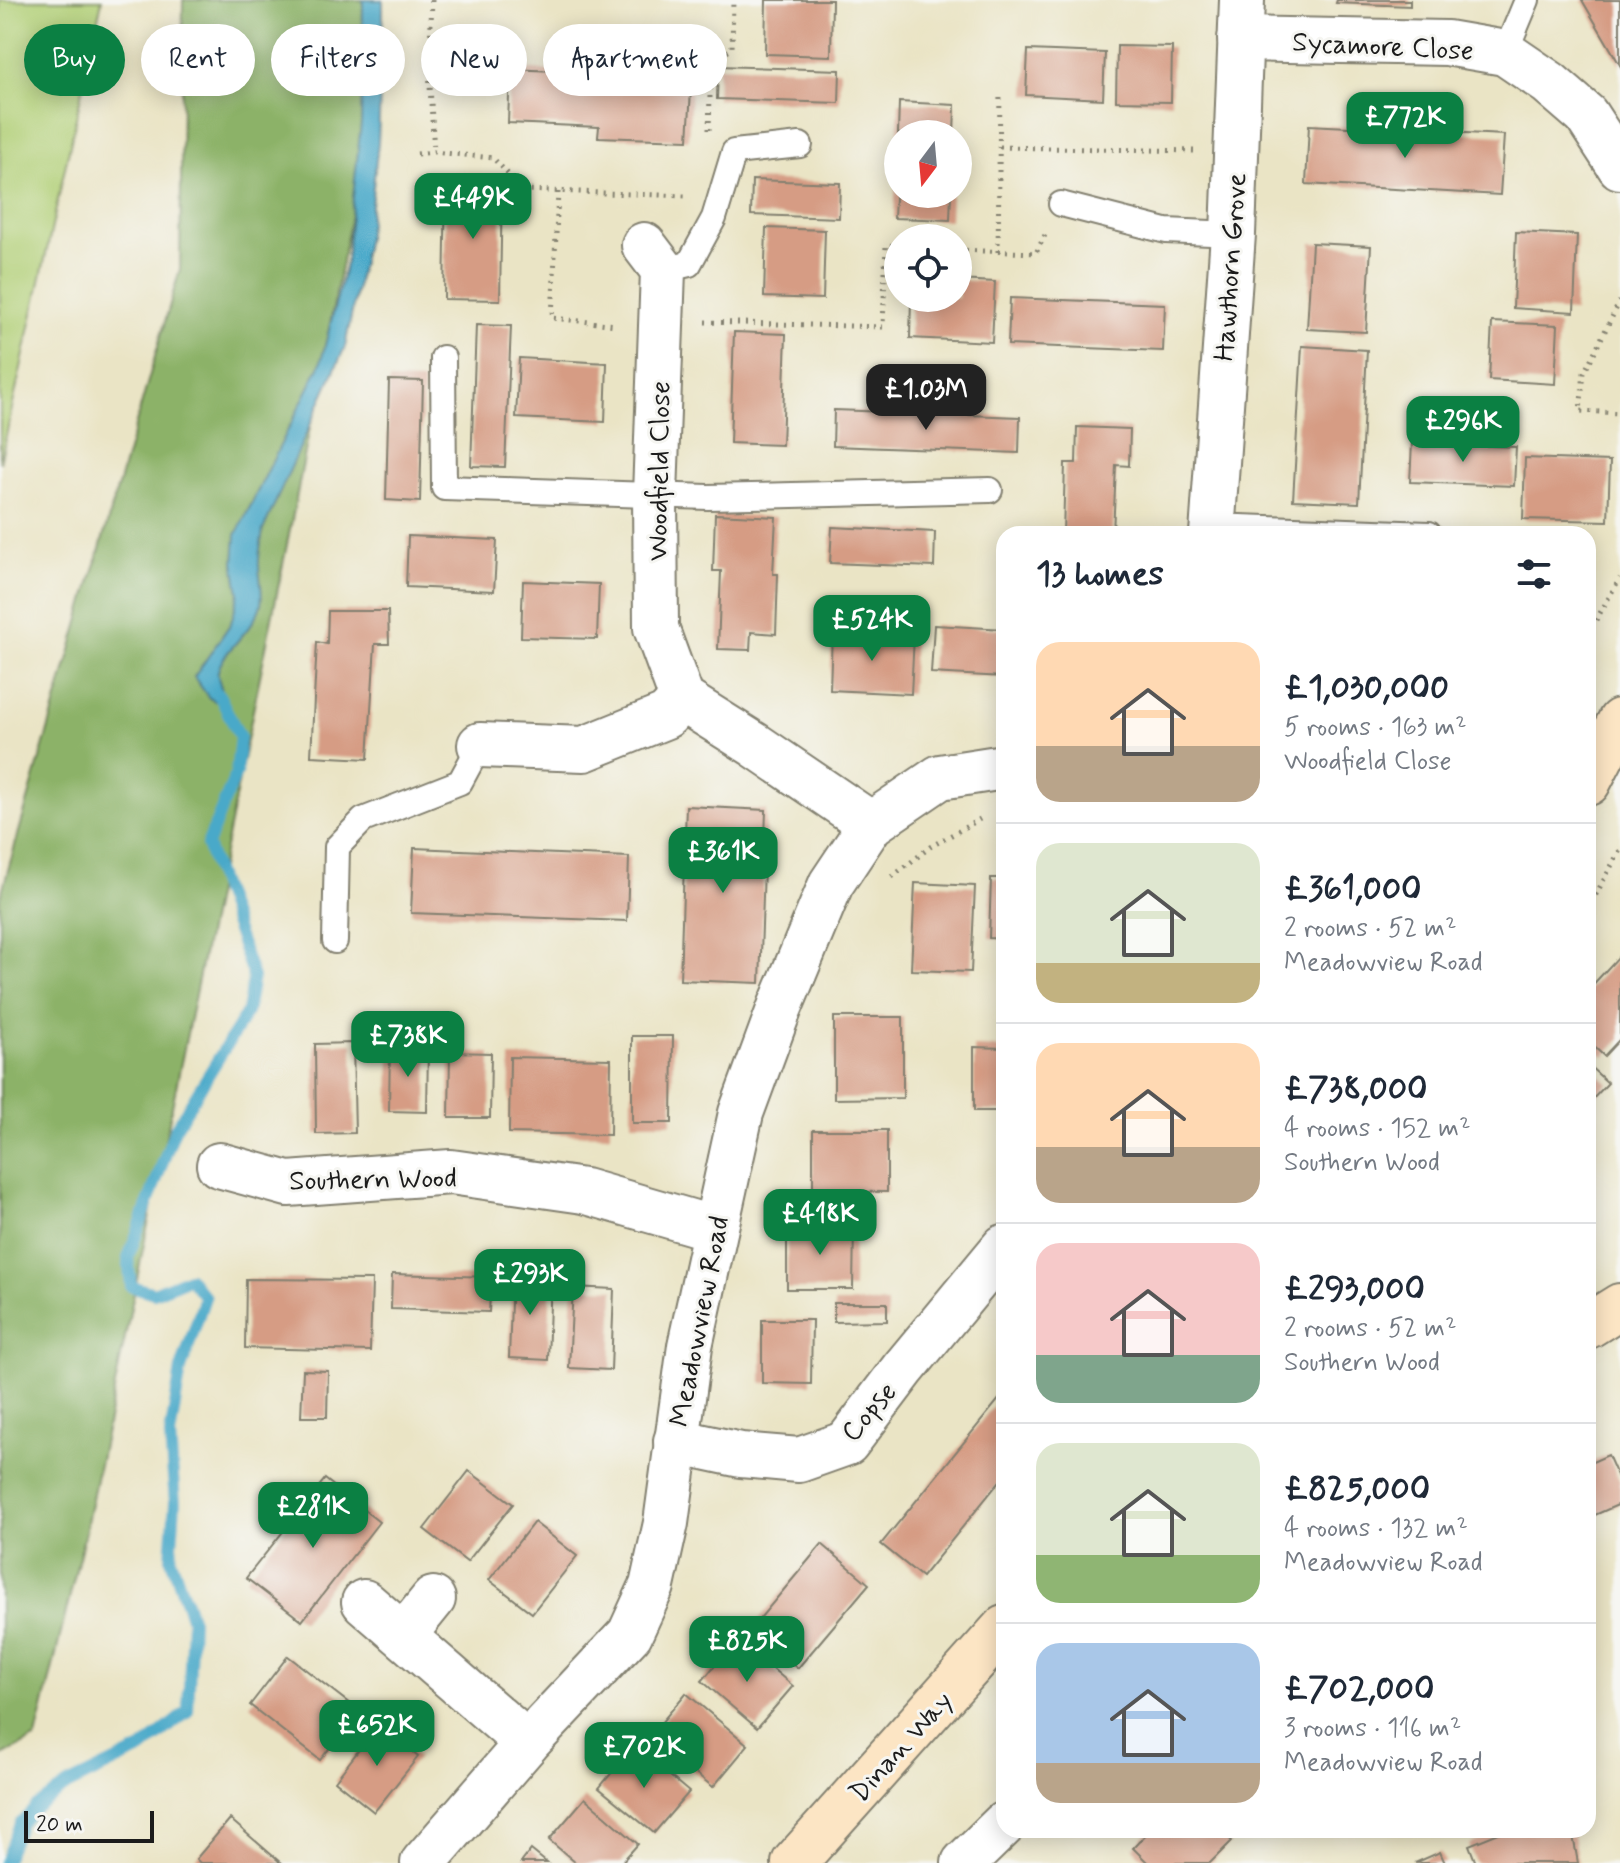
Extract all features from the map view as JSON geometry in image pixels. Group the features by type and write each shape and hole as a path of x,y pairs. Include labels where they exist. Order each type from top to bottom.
{"street":[{"name":"Sycamore Close","path":"1241,20 1447,43 1505,53 1549,83 1586,115 1620,167"},
{"name":"Hawthorn Grove","path":"1212,526 1233,234 1241,20"},
{"name":"Woodfield Close","path":"654,258 661,322 655,495 656,628 682,699"},
{"path":"480,745 584,749 666,716 682,699 871,824"},
{"path":"1596,768 1620,721"},
{"name":"Meadowview Road","path":"423,1863 527,1743 630,1634 652,1586 666,1523 690,1346 741,1113 780,1007 831,884 871,824 940,777 996,768"},
{"name":"Southern Wood","path":"219,1165 288,1184 451,1172 584,1191 715,1229"},
{"name":"Copse","path":"676,1441 741,1455 799,1460 847,1443 903,1369 996,1257"},
{"path":"1596,1321 1620,1306"},
{"path":"404,1635 433,1599"},
{"path":"364,1602 527,1743"},
{"name":"Dinan Way","path":"794,1863 996,1637"},
{"path":"964,1863 996,1832"}],"lane":[{"path":"1505,53 1527,0"},
{"path":"654,258 689,264 714,218 734,152 800,145"},
{"path":"1061,204 1166,231 1233,234"},
{"path":"443,358 444,488 708,497 990,490"},
{"path":"335,941 337,847 363,820 460,782 480,745"}],"path":[{"path":"432,0 429,69 434,152"},
{"path":"709,132 711,60 732,49 733,0"},
{"path":"998,252 1000,92"},
{"path":"1000,147 1200,151"},
{"path":"417,154 434,152 493,158 523,190 694,196"},
{"path":"558,192 552,318 611,323 630,330 661,322 883,327 884,300"},
{"path":"972,251 1036,253 1061,204"},
{"path":"1620,301 1584,373 1580,411 1620,413"},
{"path":"1596,620 1620,578"},
{"path":"890,878 930,847 977,819 990,816"},
{"path":"1596,894 1620,850"}],"green space":[{"path":"0,0 102,0 97,24 24,24 24,96 81,96 0,463"},
{"path":"183,0 381,0 379,24 271,24 271,96 374,96 291,525 86,1528 36,1738 0,1757 0,898 180,269 182,96 255,96 255,24 183,24"}],"water":[{"path":"363,0 383,0 383,24 363,24"},
{"path":"361,96 380,96 368,232 345,347 263,530 259,561 261,604 253,622 226,654 218,671 225,706 209,698 194,677 231,623 239,593 234,563 236,535 320,365 346,262"}],"building":[{"path":"766,0 832,0 831,56 765,54"},
{"path":"1337,0 1410,0 1410,6 1336,3"},
{"path":"1582,0 1620,0 1620,65"},
{"path":"1117,46 1172,47 1171,102 1116,101"},
{"path":"1028,50 1105,53 1103,99 1026,95"},
{"path":"727,66 840,70 839,103 717,99 717,96 727,96"},
{"path":"527,70 543,70 543,96 691,96 688,140 598,137 599,127 508,123 509,96 527,96"},
{"path":"899,102 955,105 954,120 898,120"},
{"path":"1309,125 1504,135 1500,195 1306,184"},
{"path":"752,180 840,183 839,218 751,215"},
{"path":"446,182 502,183 500,300 444,299"},
{"path":"894,208 950,208 950,220 894,218"},
{"path":"766,228 825,230 823,299 764,297"},
{"path":"1516,232 1577,235 1574,312 1513,308"},
{"path":"1312,243 1371,246 1366,332 1307,329"},
{"path":"972,281 995,282 992,342 910,338 911,312 972,312"},
{"path":"1010,298 1165,304 1163,351 1008,345"},
{"path":"1492,322 1558,325 1555,384 1489,380"},
{"path":"476,325 511,326 505,467 471,466"},
{"path":"734,332 786,334 782,445 730,443"},
{"path":"1302,346 1367,350 1359,503 1293,500"},
{"path":"519,358 607,363 605,422 516,418"},
{"path":"389,380 423,381 420,502 386,500"},
{"path":"834,410 1020,417 1019,453 833,446"},
{"path":"1077,427 1130,429 1129,466 1116,465 1113,526 1063,526 1065,463 1076,463"},
{"path":"1412,443 1516,447 1514,486 1410,482"},
{"path":"1525,458 1610,461 1608,521 1523,519"},
{"path":"715,514 776,517 773,574 778,574 776,634 751,632 750,650 718,649 721,571 713,571"},
{"path":"832,527 935,532 934,567 830,563"},
{"path":"408,536 497,540 494,591 406,587"},
{"path":"523,581 599,584 597,639 521,637"},
{"path":"328,611 388,611 389,644 375,644 368,759 311,756 317,642 327,644"},
{"path":"934,625 996,629 996,677 931,673"},
{"path":"832,633 914,636 911,694 830,690"},
{"path":"686,806 766,810 760,983 680,980"},
{"path":"414,848 629,857 627,921 411,913"},
{"path":"991,878 996,878 996,938 989,938"},
{"path":"915,883 975,886 971,972 911,970"},
{"path":"1620,955 1620,1039 1604,1056 1596,1048 1596,981"},
{"path":"834,1017 903,1017 903,1098 834,1099"},
{"path":"632,1036 673,1036 672,1123 632,1123"},
{"path":"353,1043 355,1133 316,1134 315,1044"},
{"path":"390,1046 428,1047 427,1112 389,1111"},
{"path":"974,1047 996,1048 996,1111 974,1111"},
{"path":"450,1052 491,1053 490,1118 449,1118"},
{"path":"510,1057 611,1059 610,1135 509,1133"},
{"path":"1596,1072 1608,1083 1596,1096"},
{"path":"813,1130 887,1130 887,1192 813,1191"},
{"path":"787,1226 854,1226 853,1289 787,1289"},
{"path":"392,1274 491,1277 489,1312 391,1309"},
{"path":"512,1275 551,1276 548,1360 509,1358"},
{"path":"246,1279 372,1280 370,1351 245,1348"},
{"path":"573,1287 614,1289 611,1370 569,1368"},
{"path":"834,1303 887,1303 887,1321 834,1322"},
{"path":"762,1320 812,1320 811,1384 762,1383"},
{"path":"303,1370 328,1371 327,1417 301,1417"},
{"path":"996,1403 996,1486 922,1577 881,1544"},
{"path":"1608,1455 1620,1482 1620,1504 1596,1514 1596,1460"},
{"path":"469,1471 513,1504 467,1562 424,1529"},
{"path":"325,1479 379,1522 302,1621 246,1578"},
{"path":"534,1522 577,1556 532,1613 489,1580"},
{"path":"822,1544 869,1584 798,1668 751,1629"},
{"path":"737,1639 793,1686 757,1728 702,1681"},
{"path":"288,1656 359,1711 320,1760 250,1705"},
{"path":"686,1693 748,1745 713,1787 650,1736"},
{"path":"379,1724 418,1757 374,1812 335,1781"},
{"path":"634,1746 689,1792 654,1833 599,1788"},
{"path":"585,1798 638,1844 621,1863 576,1863 549,1840"},
{"path":"230,1819 281,1863 200,1863 196,1859"},
{"path":"1142,1838 1229,1838 1232,1841 1210,1863 1148,1863 1133,1848"},
{"path":"1486,1838 1573,1838 1578,1863 1476,1863 1469,1845"},
{"path":"531,1850 547,1863 521,1863"},
{"path":"1440,1852 1445,1863 1415,1863"}],"waterway":[{"path":"4,1863 20,1824 36,1807 68,1785 142,1749 188,1711 192,1620 171,1559 175,1503 170,1436 181,1369 205,1297 189,1278 154,1293 131,1286 128,1258 175,1129 247,1012 253,977 207,845 236,773 240,737 219,695"}]}
